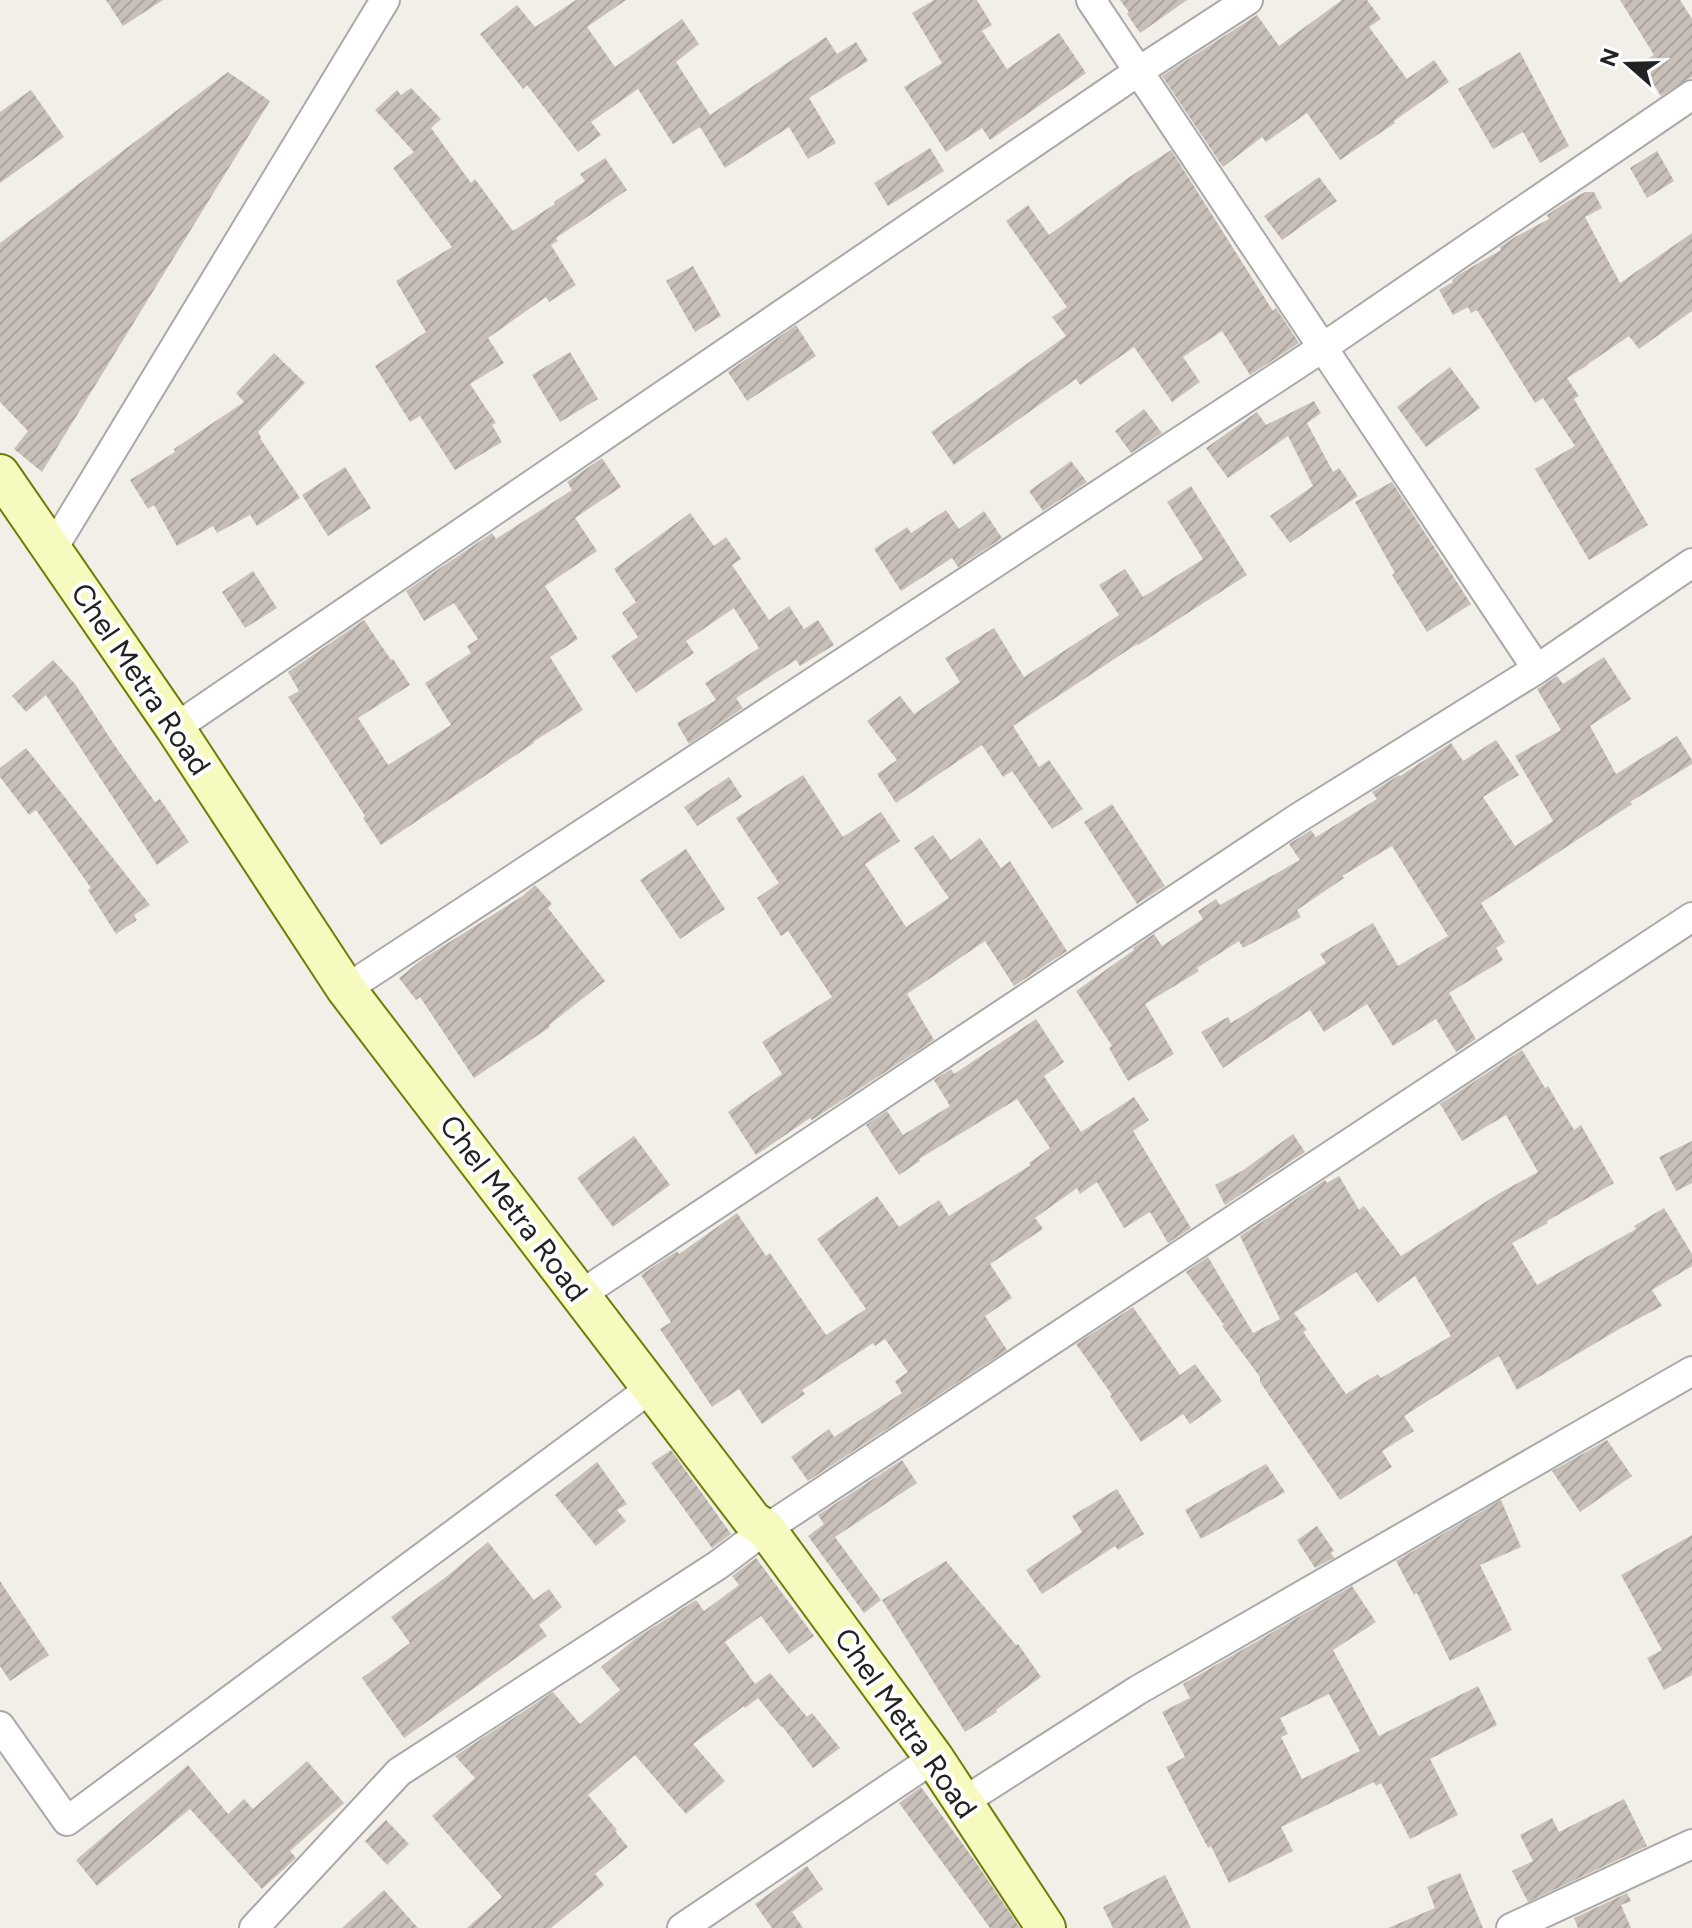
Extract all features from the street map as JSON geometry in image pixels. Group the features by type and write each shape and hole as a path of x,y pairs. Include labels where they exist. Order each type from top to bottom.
{"street":[{"path":"52,550 385,0"},
{"path":"1091,0 1537,669"},
{"path":"175,728 1139,71 1248,0"},
{"path":"346,989 1322,348 1692,95"},
{"name":"Chel Metra Road","path":"0,474 175,728 346,989 753,1521 766,1529 934,1758 1046,1928"},
{"path":"580,1295 1298,818 1537,669 1692,563"},
{"path":"254,1928 399,1772 706,1573 766,1529 1692,917"},
{"path":"963,1802 1138,1690 1692,1371"},
{"path":"0,1726 67,1821 651,1388"},
{"path":"682,1928 934,1758"},
{"path":"1511,1928 1692,1844"}],"building":[{"path":"106,0 163,0 123,26"},
{"path":"576,0 626,0 587,27 615,67 682,19 699,44 676,62 710,115 826,37 837,54 856,42 868,61 809,98 836,143 808,159 789,127 725,168 700,127 673,144 638,89 591,122 601,135 578,152 527,85 523,89 480,34 517,5 535,27"},
{"path":"934,0 977,0 992,25 982,31 1007,69 1059,33 1086,73 990,140 982,128 946,152 904,87 942,63 912,13"},
{"path":"1120,0 1187,0 1140,33"},
{"path":"1342,0 1367,0 1381,19 1369,27 1407,79 1434,60 1449,82 1340,160 1307,113 1266,142 1262,137 1223,167 1162,76 1257,15 1279,46"},
{"path":"1620,0 1680,0 1692,19 1692,77 1661,96 1640,63 1654,55"},
{"path":"1520,52 1569,146 1540,163 1523,132 1493,149 1458,89"},
{"path":"228,72 270,101 42,472 14,449 28,431 0,402 0,243"},
{"path":"411,88 441,119 431,128 471,183 475,179 513,231 585,181 580,174 605,158 627,190 556,238 558,241 551,245 576,285 549,302 546,297 488,338 504,363 470,384 496,423 492,425 502,442 455,470 420,416 410,422 375,366 426,332 396,281 452,247 393,168 414,152 375,110 397,90 401,95"},
{"path":"31,90 64,137 0,183 0,112"},
{"path":"930,148 944,171 888,206 874,183"},
{"path":"1171,150 1273,311 1276,308 1299,343 1250,375 1222,331 1183,357 1200,382 1172,402 1134,347 1080,385 1076,379 954,465 931,432 1066,336 1052,317 1067,307 1006,221 1028,205 1049,235"},
{"path":"1657,151 1674,181 1647,198 1630,168"},
{"path":"1319,177 1337,201 1282,240 1264,216"},
{"path":"1585,192 1594,192 1602,208 1585,217 1620,283 1692,233 1692,311 1639,349 1629,336 1567,378 1579,396 1574,399 1648,525 1589,560 1535,469 1575,446 1543,398 1535,403 1477,310 1471,313 1468,307 1453,315 1439,290"},
{"path":"693,266 721,316 695,332 666,281"},
{"path":"796,325 816,356 747,401 728,372"},
{"path":"570,352 598,399 560,422 532,375"},
{"path":"274,353 305,383 258,432 300,498 257,526 250,515 217,533 213,526 177,546 154,505 148,509 130,480 244,402 236,393"},
{"path":"1450,367 1480,408 1426,447 1397,407"},
{"path":"1314,401 1321,413 1307,423 1333,472 1339,468 1358,496 1290,543 1270,516 1313,486 1288,436 1228,478 1206,448 1257,412 1266,425"},
{"path":"1144,409 1162,433 1131,453 1115,431"},
{"path":"602,458 621,487 575,518 597,551 545,586 578,639 550,657 583,710 381,845 288,697 299,691 288,672 364,620 410,685 358,718 388,765 451,725 425,683 471,653 467,646 478,639 454,603 424,621 406,591 492,533 496,539 572,490 567,482"},
{"path":"1071,461 1087,482 1043,511 1029,491"},
{"path":"345,467 371,508 328,536 302,495"},
{"path":"1392,482 1471,604 1427,632 1392,575 1395,573 1355,502"},
{"path":"1191,486 1247,575 1013,726 1039,767 1049,760 1083,809 1052,829 1012,771 1003,777 982,745 896,803 877,774 897,760 867,721 900,696 914,714 960,682 945,658 994,628 1024,677 1119,615 1099,585 1125,569 1143,597 1203,559 1167,502"},
{"path":"946,510 959,529 984,511 1002,538 958,567 952,558 901,591 874,549 907,527 911,533"},
{"path":"690,513 714,546 726,537 741,559 732,565 769,620 789,606 804,629 818,620 834,645 800,666 796,660 736,698 743,708 689,744 677,723 716,700 705,683 759,648 734,608 686,641 694,653 636,693 611,656 638,637 622,613 636,602 614,569"},
{"path":"253,571 277,608 245,628 222,592"},
{"path":"1604,657 1631,699 1590,726 1616,774 1677,736 1692,764 1481,903 1505,942 1496,948 1503,960 1449,993 1476,1039 1456,1052 1436,1019 1393,1046 1367,1004 1324,1032 1310,1010 1223,1068 1201,1032 1228,1017 1231,1023 1326,963 1320,954 1373,923 1398,966 1448,936 1392,846 1342,876 1344,878 1297,910 1301,917 1243,948 1239,941 1197,968 1199,971 1145,1004 1174,1054 1128,1081 1109,1048 1112,1046 1076,991 1154,934 1162,946 1203,919 1198,911 1216,899 1220,905 1300,860 1289,844 1311,830 1316,837 1377,799 1372,792 1451,743 1463,761 1496,740 1519,775 1483,797 1515,846 1553,821 1515,756 1561,730 1537,689 1557,676 1563,684"},
{"path":"53,660 75,684 155,802 160,799 189,842 157,865 46,695 26,712 12,696"},
{"path":"26,748 150,905 134,915 137,920 116,934 88,890 91,888 36,810 29,815 0,777 0,768"},
{"path":"803,775 843,837 881,812 900,841 865,864 906,927 949,898 914,848 933,835 951,860 980,838 1001,868 1010,861 1067,951 1014,986 985,941 907,994 934,1040 756,1155 728,1112 782,1074 762,1042 832,997 788,931 781,936 757,898 779,883 736,818"},
{"path":"729,777 742,797 697,826 684,807"},
{"path":"1112,804 1165,886 1137,904 1084,822"},
{"path":"686,849 725,909 680,939 640,880"},
{"path":"535,885 552,904 548,908 605,981 550,1027 474,1078 420,997 416,1000 399,978"},
{"path":"1036,1019 1064,1062 1044,1076 1081,1132 1134,1097 1149,1120 1133,1131 1191,1228 1168,1243 1150,1212 1124,1228 1097,1182 1080,1194 1077,1188 1035,1218 1043,1229 990,1264 1012,1298 985,1316 1007,1350 808,1481 791,1457 829,1429 834,1437 902,1393 895,1381 908,1372 885,1339 875,1346 873,1343 802,1390 805,1394 762,1424 739,1389 712,1407 660,1329 671,1322 641,1275 677,1251 679,1254 737,1213 766,1256 770,1253 826,1335 866,1309 817,1239 877,1196 899,1227 939,1200 949,1216 1031,1165 1029,1163 1050,1148 1017,1099 919,1159 899,1175 866,1125 887,1111 903,1135 950,1106 934,1080 951,1069 954,1074"},
{"path":"1522,1050 1574,1130 1581,1125 1614,1183 1512,1243 1537,1285 1636,1229 1634,1226 1664,1208 1692,1254 1692,1266 1652,1290 1662,1306 1517,1390 1499,1356 1404,1416 1414,1431 1382,1451 1392,1467 1340,1500 1260,1382 1260,1377 1186,1272 1208,1257 1253,1333 1280,1319 1240,1236 1325,1180 1327,1183 1339,1176 1359,1210 1364,1206 1401,1256 1538,1172 1506,1115 1462,1141 1440,1104","holes":["1356,1272 1378,1303 1415,1276 1451,1336 1381,1378 1378,1374 1346,1394 1303,1332 1307,1330 1294,1313"]},
{"path":"1293,1134 1305,1152 1225,1205 1215,1185 1242,1171"},
{"path":"634,1136 670,1185 613,1227 577,1178"},
{"path":"1692,1141 1692,1183 1676,1191 1659,1157"},
{"path":"1133,1307 1180,1375 1195,1364 1222,1401 1190,1424 1183,1414 1141,1442 1076,1344"},
{"path":"1607,1440 1632,1476 1580,1512 1552,1471"},
{"path":"671,1450 731,1534 712,1548 651,1463"},
{"path":"902,1460 917,1483 835,1537 881,1600 864,1613 808,1536 824,1524 818,1515"},
{"path":"597,1462 627,1504 617,1510 626,1521 596,1546 555,1495"},
{"path":"1266,1464 1285,1492 1201,1539 1185,1510"},
{"path":"1117,1489 1144,1534 1118,1550 1115,1546 1042,1594 1026,1570 1082,1532 1072,1516"},
{"path":"1501,1500 1521,1547 1480,1565 1512,1630 1450,1661 1417,1593 1414,1595 1396,1561"},
{"path":"1317,1526 1334,1551 1331,1553 1334,1558 1315,1568 1297,1540"},
{"path":"1692,1535 1692,1675 1664,1690 1647,1658 1662,1650 1621,1575"},
{"path":"488,1542 534,1600 549,1589 562,1607 539,1625 547,1636 404,1738 362,1678 410,1643 391,1617"},
{"path":"756,1558 814,1636 789,1654 761,1616 725,1642 755,1684 770,1673 807,1717 812,1713 840,1748 813,1768 758,1698 693,1744 725,1781 686,1814 635,1755 588,1795 628,1847 595,1874 604,1885 551,1928 467,1928 502,1897 432,1816 475,1778 455,1756 553,1692 580,1724 620,1690 601,1667 635,1639 696,1600 704,1611 739,1585 732,1576"},
{"path":"946,1561 1018,1644 1041,1677 997,1712 965,1732 882,1600"},
{"path":"0,1581 49,1655 10,1681 0,1666"},
{"path":"1352,1586 1376,1622 1333,1650 1379,1736 1478,1686 1497,1725 1430,1759 1458,1815 1410,1839 1381,1783 1376,1786 1374,1782 1281,1827 1293,1851 1229,1883 1166,1767 1185,1757 1162,1712 1190,1698 1183,1684","holes":["1329,1694 1360,1751 1302,1779 1281,1737 1288,1734 1280,1718"]},
{"path":"307,1761 344,1803 290,1851 296,1858 262,1889 190,1809 97,1886 76,1860 188,1765 228,1814 244,1799 253,1809"},
{"path":"921,1787 1020,1928 990,1928 899,1803"},
{"path":"1624,1799 1647,1846 1528,1902 1512,1871 1533,1861 1520,1835 1552,1818 1559,1832"},
{"path":"386,1820 409,1844 387,1865 365,1841"},
{"path":"807,1866 823,1889 792,1912 803,1928 772,1928 755,1904"},
{"path":"1460,1873 1483,1928 1388,1928 1435,1908 1427,1887"},
{"path":"1165,1875 1191,1928 1113,1928 1103,1907"},
{"path":"384,1890 418,1928 342,1928"},
{"path":"1627,1893 1631,1901 1621,1905 1631,1928 1578,1928 1574,1918"}]}
